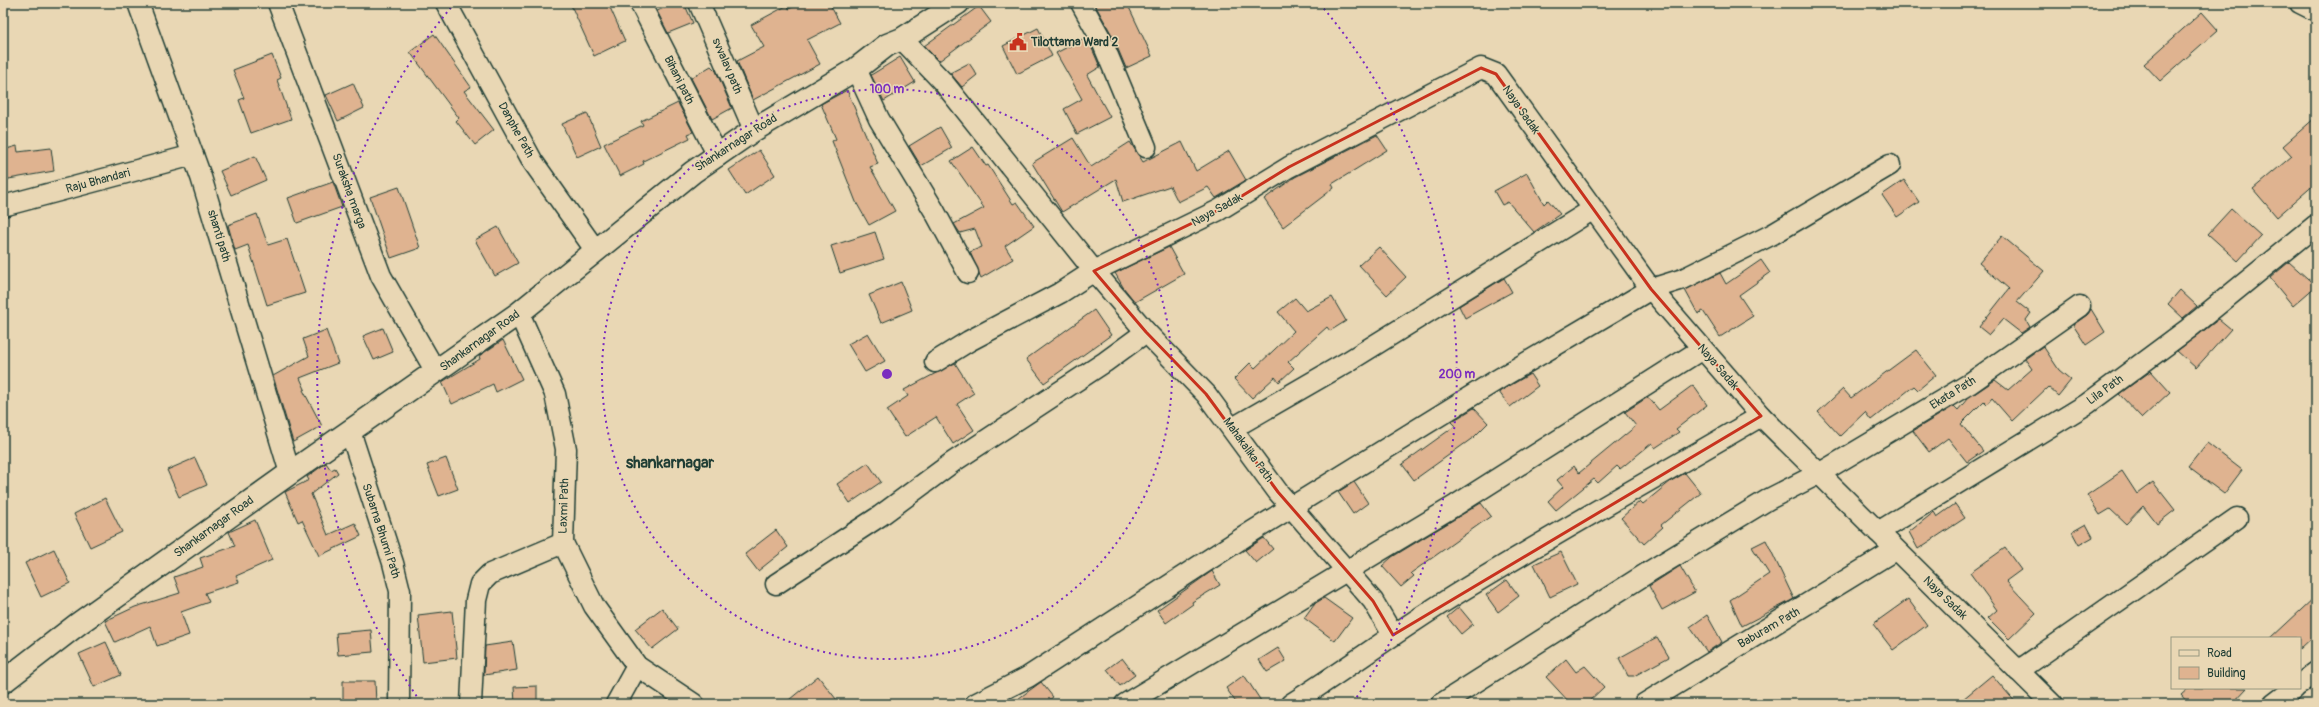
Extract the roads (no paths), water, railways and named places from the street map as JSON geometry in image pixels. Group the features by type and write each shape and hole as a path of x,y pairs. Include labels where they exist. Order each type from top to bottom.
{"street":[{"name":"shanti path","path":"138,3 193,155 290,473"},
{"name":"Suraksha marga","path":"278,3 381,276 436,372"},
{"name":"Danphe Path","path":"446,3 533,162 596,251"},
{"name":"Bihani path","path":"640,3 718,156"},
{"name":"svvalav path","path":"699,3 754,130"},
{"name":"Shankarnagar Road","path":"3,682 78,624 290,473 519,313 693,172 754,130 856,69 887,45 902,39 956,3"},
{"path":"1081,3 1101,39 1146,147"},
{"path":"902,39 943,82 1094,271"},
{"name":"Naya Sadak","path":"935,362 969,341 1060,293 1094,271 1219,210 1289,167 1481,68 1496,74 1592,210 1651,289 1702,350 1761,416 2052,704"},
{"path":"856,69 879,119 968,273"},
{"name":"Raju Bhandari","path":"3,206 193,155"},
{"path":"975,704 1028,676 1292,507 1498,380 1651,289 1683,279 1773,234 1890,165"},
{"path":"1232,428 1349,361 1592,210"},
{"name":"Lila Path","path":"1878,532 2087,404 2188,329 2316,225"},
{"name":"Mahakalika Path","path":"1094,271 1146,332 1206,394 1278,492 1373,601 1393,635"},
{"name":"Ekata Path","path":"1441,704 1658,566 1770,499 1820,473 1969,384 2080,306"},
{"name":"Laxmi Path","path":"519,313 555,394 566,449 563,543 594,606 637,666 694,704"},
{"path":"776,584 880,516 953,462 1105,362 1146,332"},
{"path":"1125,704 1345,570 1456,505 1702,350"},
{"path":"1291,704 1463,590 1761,416"},
{"name":"Subarna Bhumi Path","path":"350,431 393,562 400,591 399,704"},
{"path":"2018,671 2237,518"},
{"path":"471,704 476,600 480,584 490,574 563,543"},
{"name":"Baburam Path","path":"1644,704 1895,550"},
{"path":"616,704 637,666"},
{"path":"2301,683 2316,672"},
{"path":"2274,704 2294,689"}],"place":[{"name":"Tilottama Ward 2","path":"1018,42"}],"district":[{"name":"shankarnagar","path":"670,463"}]}
